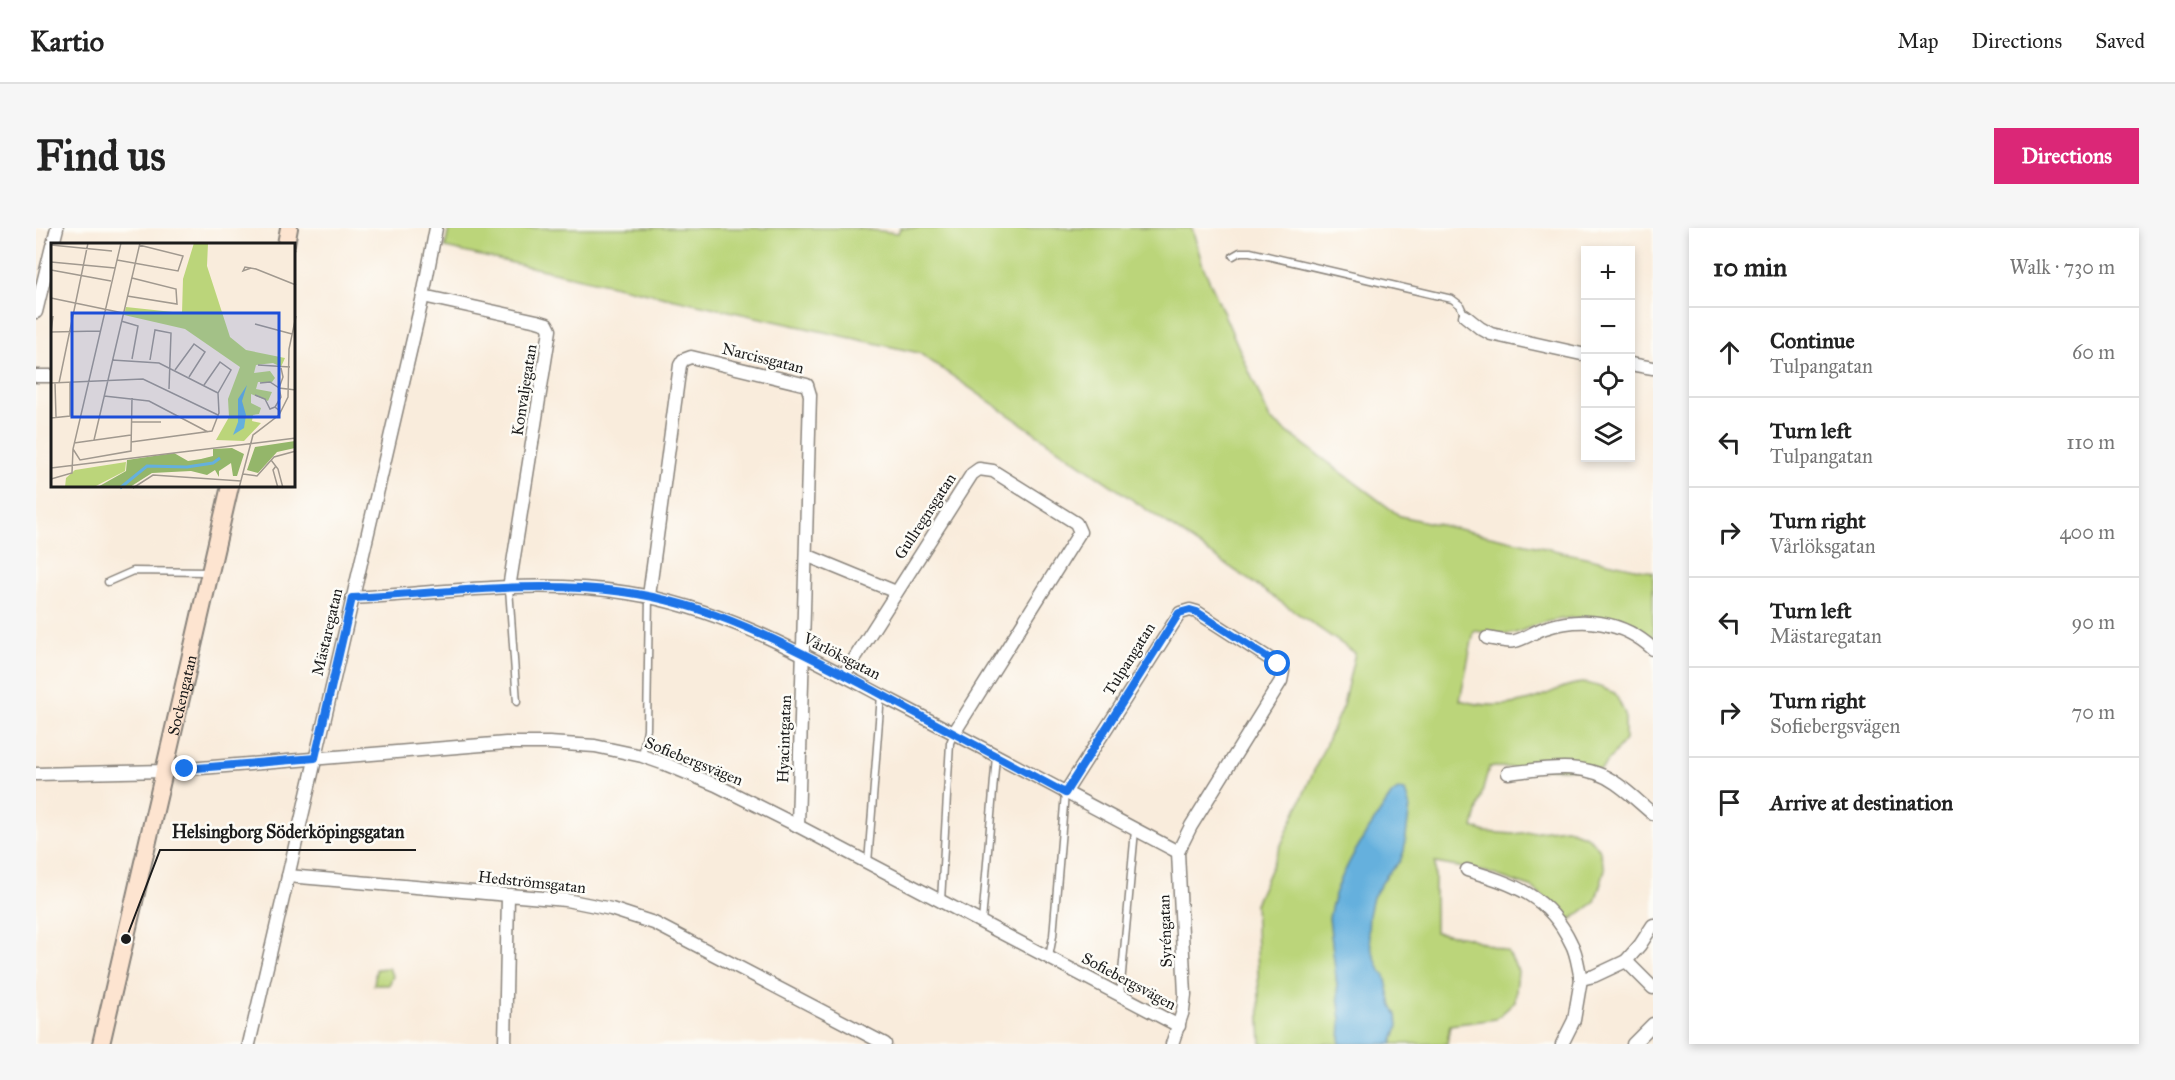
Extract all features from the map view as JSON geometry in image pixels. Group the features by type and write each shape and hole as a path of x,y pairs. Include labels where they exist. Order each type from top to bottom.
{"street":[{"path":"53,243 57,228"},
{"path":"286,243 290,228"},
{"name":"Mästaregatan","path":"249,1044 423,296 433,229"},
{"path":"36,312 51,253"},
{"name":"Konvaljegatan","path":"423,296 537,321 549,327 508,588"},
{"path":"1465,316 1491,334 1581,354"},
{"name":"Narcissgatan","path":"649,596 680,365 683,360 688,357 805,384 809,387 803,654"},
{"path":"1635,365 1653,369"},
{"name":"Gullregnsgatan","path":"844,675 972,474 979,469 993,471 1076,523 1080,529 1078,538 954,733"},
{"name":"Sockengatan","path":"101,1044 230,488"},
{"path":"806,555 896,592"},
{"name":"Vårlöksgatan","path":"352,598 508,588 599,589 649,596 719,617 803,654 1178,852"},
{"name":"Tulpangatan","path":"1065,793 1176,616 1185,610 1197,612 1278,664 1283,675 1191,826 1178,852"},
{"path":"1487,638 1515,641 1544,628 1571,622 1593,621 1616,625 1642,639 1653,649"},
{"name":"Hyacintgatan","path":"798,826 803,654"},
{"name":"Sofiebergsvägen","path":"36,774 164,771 506,743 595,746 642,756 716,785 798,826 1179,1026"},
{"path":"1508,773 1557,767 1585,769 1616,783 1653,814"},
{"name":"Syréngatan","path":"1172,1044 1179,1026 1185,995 1178,852"},
{"path":"1467,870 1500,880 1544,903 1572,944 1581,979 1574,1020 1562,1044"},
{"name":"Hedströmsgatan","path":"288,876 581,902 640,918 885,1044"},
{"path":"505,1044 508,896"},
{"path":"1581,979 1594,976 1626,961 1653,926"},
{"path":"1626,961 1653,988"},
{"path":"1633,1044 1653,1024"}],"lane":[{"path":"1233,256 1240,252 1250,252 1452,299 1460,305 1465,316"},
{"path":"108,582 133,571 210,572"},
{"path":"508,588 516,702"},
{"path":"642,756 647,729 649,596"},
{"path":"868,863 881,695"},
{"path":"941,902 950,743 954,733"},
{"path":"982,923 996,756"},
{"path":"1048,958 1053,936 1065,793"},
{"path":"1120,995 1135,829"}],"green space":[{"path":"449,228 853,228 898,233 900,228 1192,228 1203,266 1270,419 1400,516 1653,572 1653,641 1641,632 1614,621 1585,617 1542,623 1512,634 1474,631 1460,700 1490,705 1510,704 1539,697 1578,683 1595,685 1615,693 1625,714 1625,740 1601,770 1489,767 1473,827 1485,832 1513,834 1565,828 1586,836 1599,848 1605,869 1595,902 1569,921 1558,908 1533,888 1486,872 1435,863 1435,932 1467,937 1508,952 1518,971 1515,1002 1496,1019 1450,1025 1447,1044 1261,1044 1255,904 1343,705 1355,653 919,353 445,248"},
{"path":"388,968 393,976 389,985 374,985 376,969"}],"water":[{"path":"1398,790 1405,791 1410,807 1404,851 1400,861 1387,875 1373,897 1368,931 1372,950 1385,976 1392,1005 1397,1015 1398,1026 1392,1044 1340,1044 1341,1020 1329,918 1345,869 1392,794"}],"place":[{"name":"Helsingborg Söderköpingsgatan","path":"126,939"}],"route":[{"path":"185,769 315,758 352,598 556,587 599,589 649,596 719,617 771,638 1065,793 1179,613 1185,610 1197,612 1278,664"}]}
